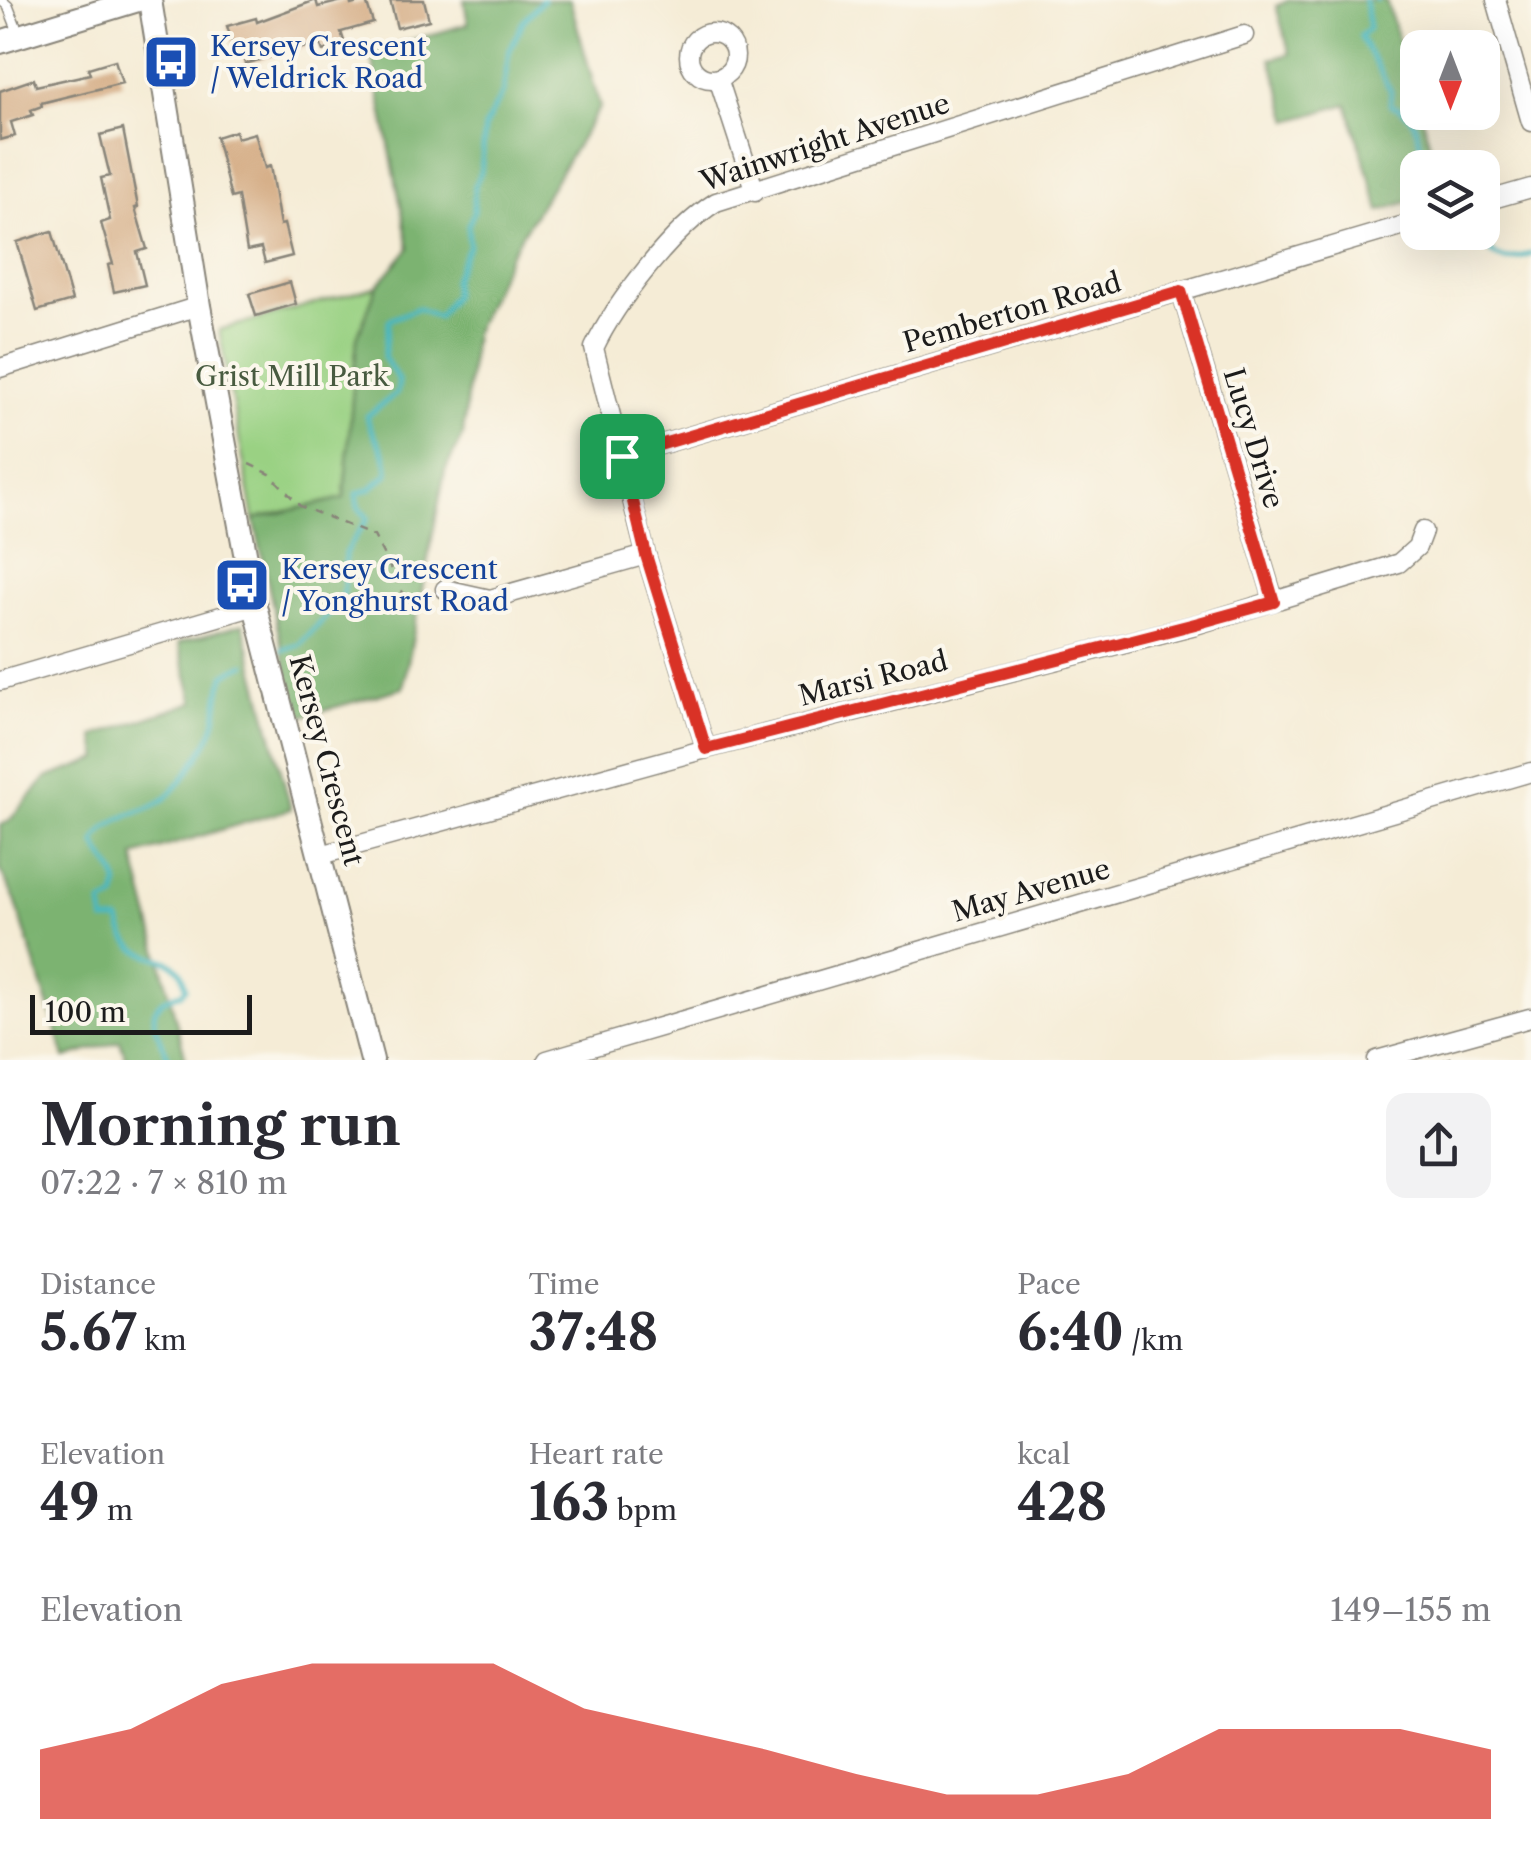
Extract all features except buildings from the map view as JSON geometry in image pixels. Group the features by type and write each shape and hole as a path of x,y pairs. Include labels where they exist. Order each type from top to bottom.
{"street":[{"path":"10,39 138,0"},
{"name":"Kersey Crescent","path":"150,0 199,306 255,606 372,1060"},
{"path":"1496,0 1531,122"},
{"name":"Wainwright Avenue","path":"706,749 646,555 594,348 607,320 692,217 716,202 1244,35"},
{"path":"718,78 755,192"},
{"path":"1500,197 1531,188"},
{"name":"Pemberton Road","path":"622,456 1400,227"},
{"name":"Lucy Drive","path":"1181,291 1274,602"},
{"path":"0,368 199,306"},
{"name":"Marsi Road","path":"321,855 706,749 1274,602 1399,562 1417,548 1423,531"},
{"path":"445,588 490,599 646,555"},
{"path":"0,681 255,606"},
{"name":"May Avenue","path":"546,1060 1531,772"},
{"path":"1377,1060 1418,1054 1530,1018"}],"lane":[{"path":"1,0 8,6 10,39"}],"path":[{"path":"243,461 270,474 300,506 369,533 384,552 403,592 413,596 445,588"}],"green space":[{"path":"464,0 570,0 600,107 510,254 474,332 463,435 445,471 403,688 297,718 254,519 344,498 357,338 377,286 409,248 371,52 468,24"},
{"path":"1290,0 1386,0 1400,46 1400,130 1426,130 1432,150 1400,150 1400,205 1380,211 1347,104 1290,121 1271,59 1290,54 1276,6"},
{"name":"Grist Mill Park","path":"377,286 357,338 344,498 254,519 219,330"},
{"path":"243,624 291,809 134,856 186,1060 126,1060 120,1041 65,1058 15,900 0,870 0,825 8,822 46,778 99,759 94,736 194,702 178,643"}],"waterway":[{"path":"282,650 299,645 340,602 345,553 368,518 358,507 356,494 370,489 388,474 386,459 367,416 397,393 399,381 384,357 389,320 418,308 438,317 454,294 453,280 469,245 468,225 474,212 474,187 481,172 485,126 503,92 509,52 523,21 543,0"},
{"path":"1365,0 1369,28 1360,36 1391,91 1390,105 1410,117 1423,150"},
{"path":"1490,250 1505,259 1531,254"},
{"path":"169,1060 156,1027 155,1010 159,1003 186,988 181,972 174,965 139,951 124,935 120,921 104,921 102,904 115,898 117,881 95,842 108,826 160,802 175,788 213,728 225,674 245,665"}],"place":[{"name":"Kersey Crescent / Weldrick Road","path":"171,62"},
{"name":"Kersey Crescent / Yonghurst Road","path":"242,585"}],"route":[{"path":"1181,291 1274,602 706,749 646,555 622,456 1181,291"}]}
